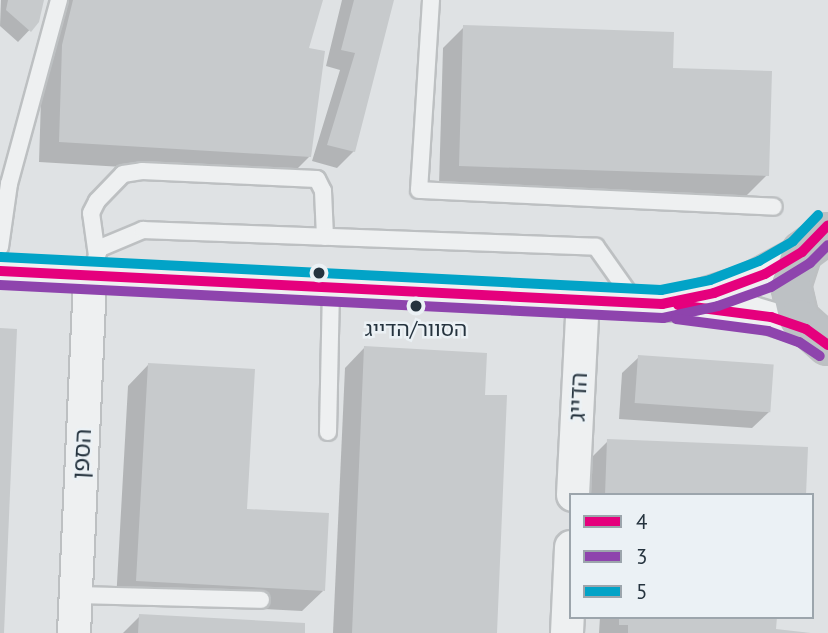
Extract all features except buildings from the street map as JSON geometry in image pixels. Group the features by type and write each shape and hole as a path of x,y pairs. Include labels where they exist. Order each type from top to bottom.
{"street":[{"path":"649,303 731,288 819,237"},
{"path":"817,337 791,296 792,273 819,237"},
{"path":"0,271 93,265 331,287 649,303 753,313 817,337"},
{"name":"הספן","path":"74,633 93,265"},
{"name":"הדייג","path":"573,493 583,300"},
{"path":"567,633 569,590"}],"lane":[{"path":"0,247 9,184 59,0"},
{"path":"431,0 419,190 774,207"},
{"path":"93,265 91,214 97,201 123,174 142,171 317,179 323,191 325,237"},
{"path":"93,265 100,248 143,230 596,247 649,303"},
{"path":"328,432 331,287"},
{"path":"76,596 261,600"}],"transit line":[{"name":"5","path":"1,257 661,290 710,280 759,261 793,241 818,215"},
{"name":"4","path":"0,271 662,304 714,293 765,274 802,252 828,225"},
{"name":"3","path":"0,285 663,318 718,306 771,287 810,263 828,245"},
{"name":"4","path":"678,305 771,317 806,329 828,345"},
{"name":"3","path":"676,319 768,331 799,342 820,356"}],"place":[{"name":"הסוור/הדייג","path":"416,306"}]}
